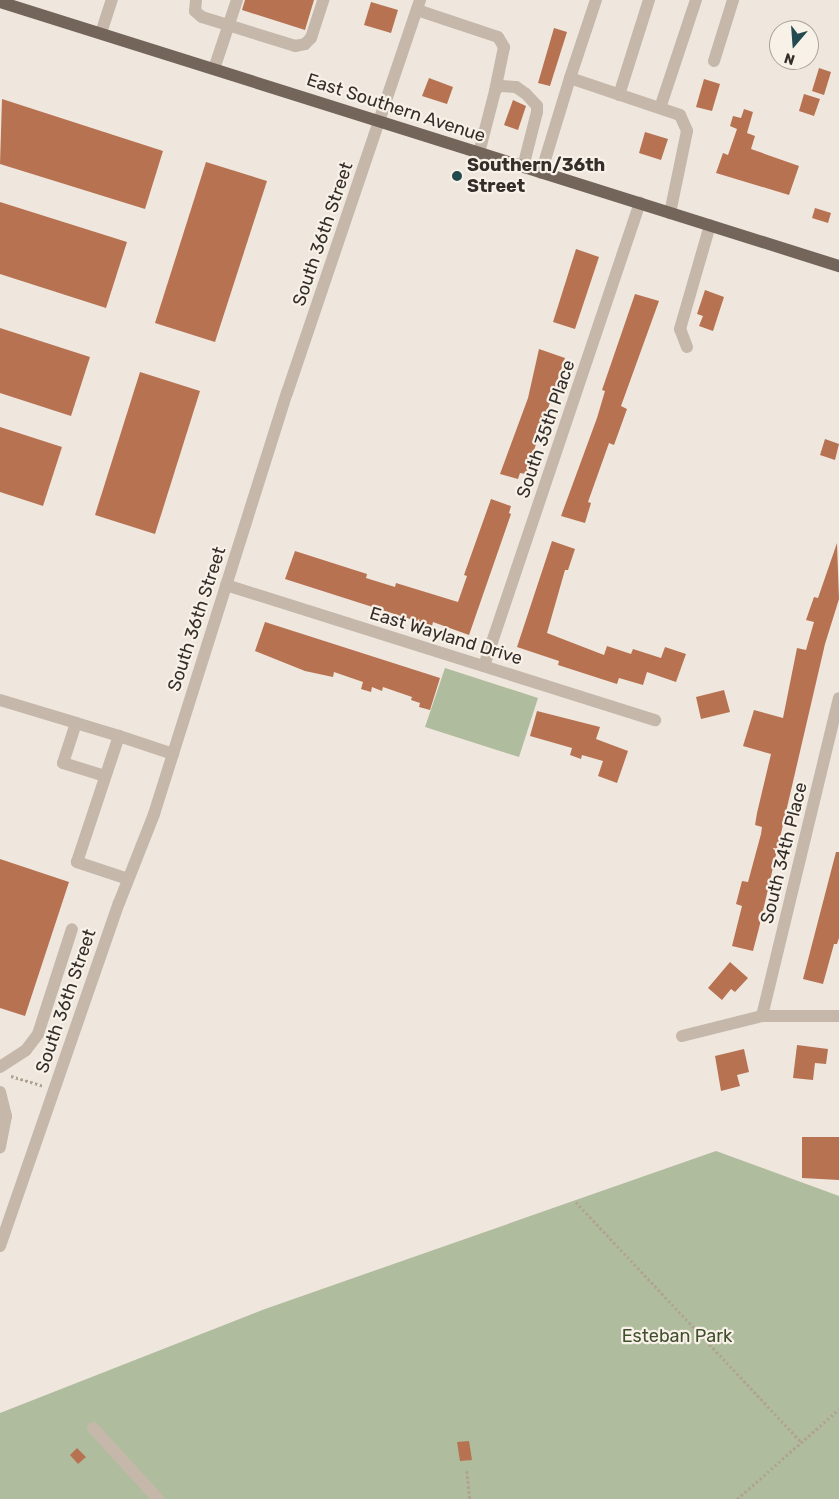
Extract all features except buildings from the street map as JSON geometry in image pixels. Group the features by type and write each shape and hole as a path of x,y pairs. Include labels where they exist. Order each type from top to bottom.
{"main road":[{"name":"East Southern Avenue","path":"0,2 839,266"}],"street":[{"path":"101,33 112,0"},
{"path":"196,0 195,12 202,17 295,46 305,44 323,0"},
{"path":"214,69 237,0"},
{"path":"541,173 596,0"},
{"path":"619,95 649,0"},
{"path":"660,108 696,0"},
{"path":"714,61 733,0"},
{"path":"418,5 498,37 504,47 479,153"},
{"name":"South 36th Street","path":"0,1246 128,879 154,814 287,392 381,121 418,5"},
{"path":"570,78 680,115 686,131 670,213"},
{"path":"495,91 499,86 516,87 537,106 523,167"},
{"name":"South 35th Place","path":"484,666 640,203"},
{"path":"687,347 680,330 710,225"},
{"name":"East Wayland Drive","path":"226,585 655,720"},
{"name":"South 34th Place","path":"762,1016 839,698"},
{"path":"0,700 173,754"},
{"path":"76,723 63,763 104,776"},
{"path":"119,736 104,776 77,862 128,879"},
{"path":"5,1072 38,1034 72,929"},
{"path":"682,1036 762,1016 839,1016"},
{"path":"0,1092 6,1116 0,1146"},
{"path":"93,1428 158,1499"}],"path":[{"path":"5,1072 48,1087"},
{"path":"576,1202 801,1442"},
{"path":"738,1499 839,1409"},
{"path":"468,1472 470,1499"}],"green space":[{"path":"445,668 538,698 519,757 425,727"},
{"name":"Esteban Park","path":"716,1151 839,1196 839,1499 0,1499 0,1413 265,1309"}],"place":[{"name":"Southern/36th Street","path":"457,176"}]}
